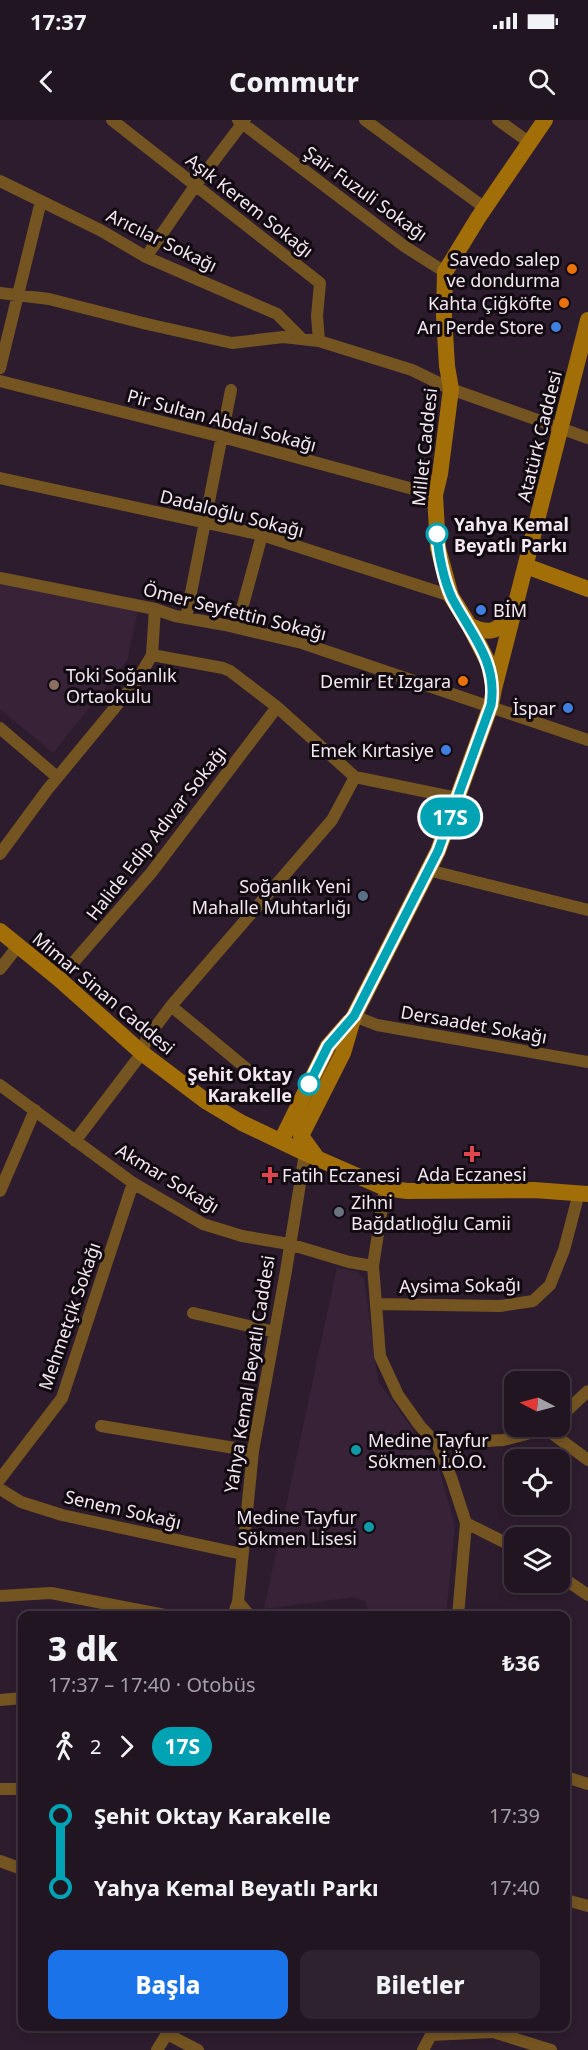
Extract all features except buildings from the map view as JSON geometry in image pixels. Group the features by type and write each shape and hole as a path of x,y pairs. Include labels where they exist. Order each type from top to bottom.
{"street":[{"name":"Aşık Kerem Sokağı","path":"112,120 320,284 317,316 319,341"},
{"path":"365,120 485,208"},
{"path":"498,120 530,143"},
{"name":"Millet Caddesi","path":"492,697 489,664 451,596 438,548 435,495 440,474 451,389 444,316 446,272 485,208 545,120"},
{"path":"146,257 242,121"},
{"name":"Şair Fuzuli Sokağı","path":"242,121 404,246 446,272"},
{"name":"Arıcılar Sokağı","path":"0,181 100,230 146,257 277,314 302,339"},
{"path":"0,368 41,201"},
{"path":"0,293 49,299 232,343 283,337 319,341 412,370 451,389 588,438"},
{"name":"Atatürk Caddesi","path":"526,566 588,320"},
{"name":"Pir Sultan Abdal Sokağı","path":"0,381 222,437 435,495"},
{"path":"186,618 231,390"},
{"name":"Dadaloğlu Sokağı","path":"0,478 262,536 451,596"},
{"path":"237,627 262,536"},
{"path":"311,1156 301,1136 343,1053 354,1016 438,851 492,697 526,566 588,588"},
{"name":"Ömer Seyfettin Sokağı","path":"0,578 155,609 302,643 492,697 588,740"},
{"path":"0,854 57,777 136,682 152,655 155,609"},
{"path":"469,626 481,631 499,629 513,615"},
{"path":"152,655 223,668 277,707 355,777 457,798"},
{"name":"Halide Edip Adıvar Sokağı","path":"59,979 151,873 277,707"},
{"path":"0,728 57,777"},
{"path":"75,1140 142,1053 147,1038 171,1006 332,820 355,777"},
{"path":"428,870 588,910"},
{"name":"Mimar Sinan Caddesi","path":"0,932 59,979 142,1053 207,1101 242,1123 311,1156 385,1188 407,1191 534,1190 584,1194"},
{"path":"0,969 18,946"},
{"path":"171,1006 253,1074"},
{"path":"281,1141 328,1046 354,1016"},
{"name":"Dersaadet Sokağı","path":"354,1016 377,1025 588,1062"},
{"name":"Akmar Sokağı","path":"0,1085 133,1184 203,1224 242,1236 289,1244 349,1262 373,1266"},
{"path":"0,1191 35,1110"},
{"name":"Yahya Kemal Beyatlı Caddesi","path":"235,1611 238,1602 253,1451 289,1244 311,1156"},
{"name":"Mehmetçik Sokağı","path":"0,1479 62,1398 133,1184"},
{"path":"385,1188 373,1266 380,1356 398,1395 420,1426 437,1443 452,1476 465,1523 458,1611"},
{"name":"Aysima Sokağı","path":"376,1304 500,1306 533,1301 549,1285 584,1194"},
{"path":"193,1313 275,1332"},
{"path":"570,1408 588,1391"},
{"path":"100,1426 253,1451"},
{"path":"437,1443 503,1440 514,1437"},
{"path":"559,1437 588,1460"},
{"name":"Senem Sokağı","path":"0,1489 21,1502 62,1515 242,1554"},
{"path":"465,1523 504,1542"},
{"path":"570,1583 588,1595"},
{"path":"0,1596 51,1593 144,1611"},
{"path":"238,1602 246,1611"},
{"path":"0,1700 18,1698"},
{"path":"570,1778 588,1785"},
{"path":"0,1789 18,1789"},
{"path":"0,1861 18,1868"},
{"path":"570,1901 588,1906"},
{"path":"423,2050 431,2035 493,2032 551,2050"},
{"path":"157,2050 167,2034 198,2050"}],"shaded area":[{"name":"Toki Soğanlık Ortaokulu","path":"0,583 138,611 127,661 53,753 0,709"},
{"path":"337,1267 358,1272 364,1279 378,1381 437,1463 455,1525 446,1611 368,1611 366,1602 354,1597 264,1609"}],"bus line":[{"name":"17S","path":"309,1084 328,1046 354,1016 438,851 491,705 494,689 489,664 451,596 438,548 437,534"}],"place":[{"name":"Savedo salep ve dondurma","path":"572,269"},
{"name":"Kahta Çiğköfte","path":"564,303"},
{"name":"Arı Perde Store","path":"556,327"},
{"name":"Yahya Kemal Beyatlı Parkı","path":"437,534"},
{"name":"BİM","path":"481,610"},
{"name":"Demir Et Izgara","path":"463,681"},
{"name":"Toki Soğanlık Ortaokulu","path":"54,685"},
{"name":"İspar","path":"568,708"},
{"name":"Emek Kırtasiye","path":"446,750"},
{"name":"Soğanlık Yeni Mahalle Muhtarlığı","path":"363,896"},
{"name":"Şehit Oktay Karakelle","path":"309,1084"},
{"name":"Ada Eczanesi","path":"472,1154"},
{"name":"Fatih Eczanesi","path":"270,1175"},
{"name":"Zihni Bağdatlıoğlu Camii","path":"339,1212"},
{"name":"Medine Tayfur Sökmen İ.Ö.O.","path":"356,1450"},
{"name":"Medine Tayfur Sökmen Lisesi","path":"369,1527"}]}
